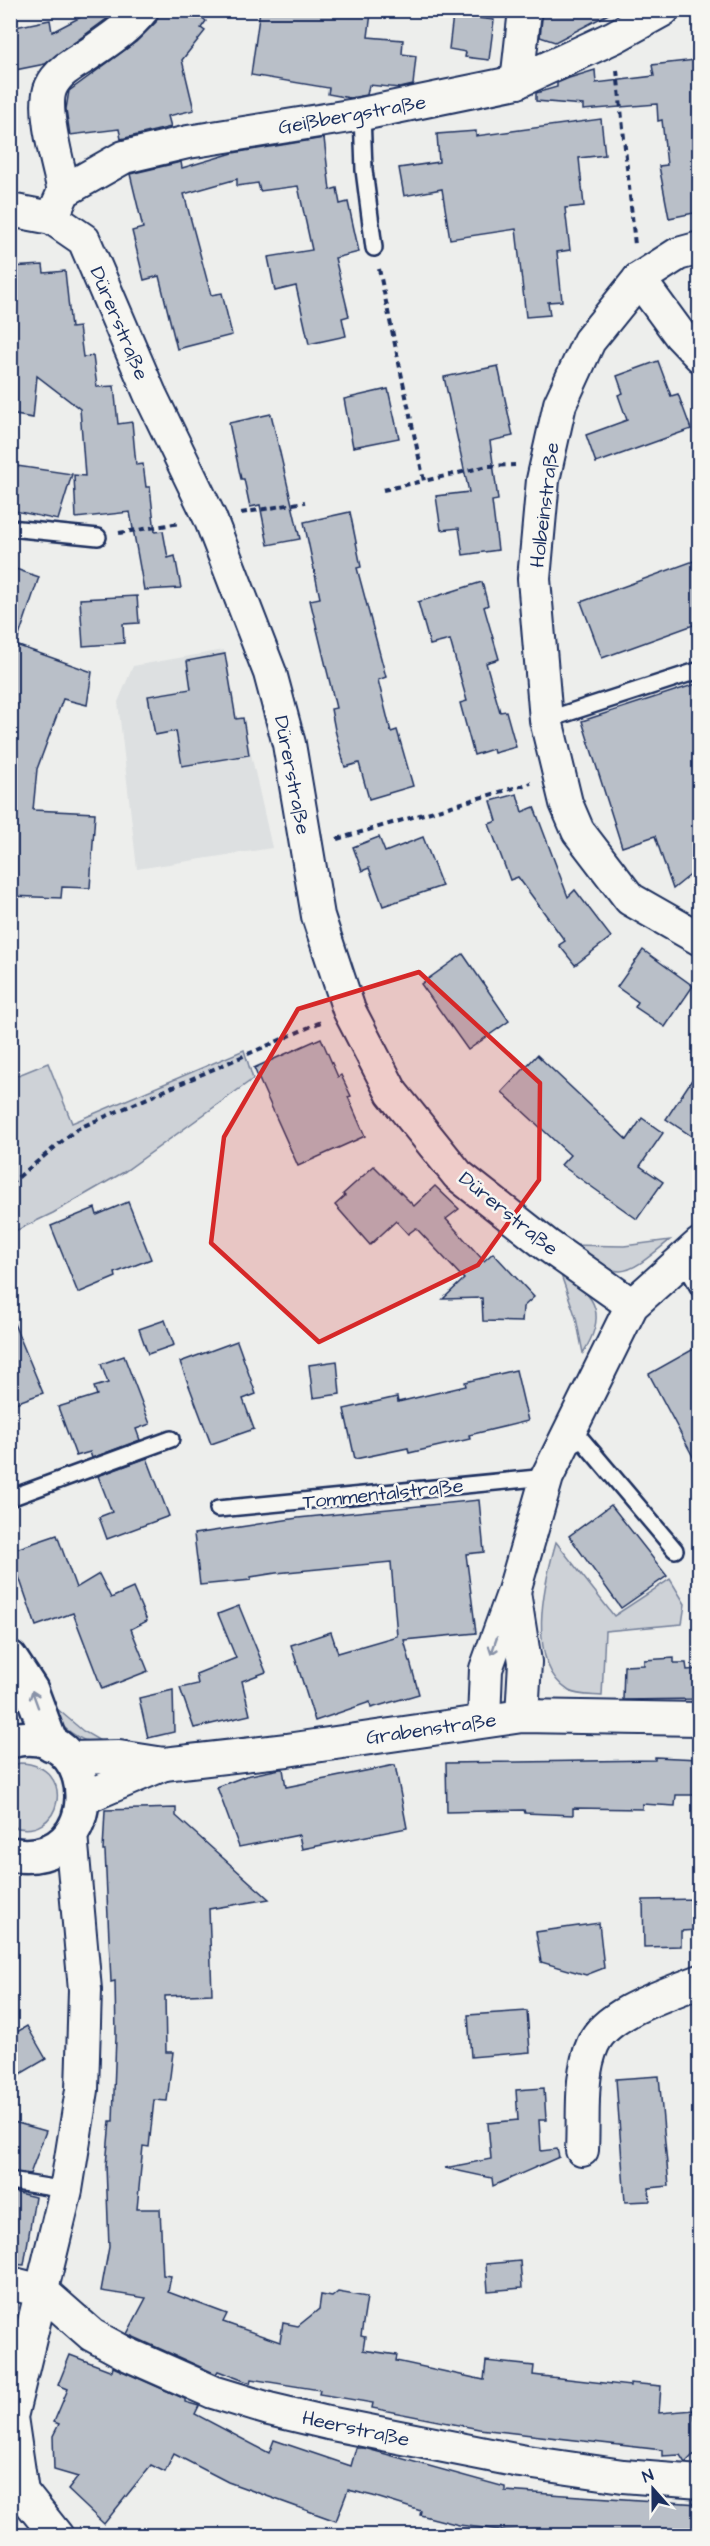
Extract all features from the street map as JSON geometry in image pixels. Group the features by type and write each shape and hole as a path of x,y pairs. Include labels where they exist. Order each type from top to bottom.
{"main road":[{"path":"10,1658 31,1690 60,1751 82,1781 84,1798 81,1817 71,1834 56,1847 22,1854"},
{"path":"10,1741 35,1739 60,1751"}],"street":[{"path":"58,204 48,101 50,88 63,72 128,27 142,10"},
{"path":"517,82 525,10"},
{"name":"Geißbergstraße","path":"58,204 124,157 188,142 362,114 517,82 614,38 663,10"},
{"name":"Dürerstraße","path":"10,210 58,204 84,240 150,394 210,519 270,673 289,744 318,915 349,1010 392,1093 458,1175 547,1245 632,1305"},
{"name":"Holbeinstraße","path":"699,248 678,254 639,279 589,341 560,404 543,480 534,579 546,720 558,776 578,831 630,899 699,939"},
{"path":"639,279 680,335 699,356"},
{"path":"484,1720 486,1669 514,1591 547,1477 632,1305 691,1252"},
{"path":"514,1591 525,1662 522,1716"},
{"name":"Grabenstraße","path":"60,1751 164,1764 287,1750 522,1716 699,1719"},
{"name":"Grabenstraße","path":"84,1798 164,1764"},
{"path":"57,2535 22,2492 11,2417 66,2190 82,2090 85,1989 71,1834"},
{"path":"22,1854 57,1874 75,1896"},
{"path":"582,2150 585,2078 593,2042 605,2028 624,2014 699,1981"},
{"path":"10,2283 42,2290"},
{"name":"Heerstraße","path":"42,2290 92,2335 127,2354 213,2392 269,2409 520,2462 623,2476 699,2482"}],"lane":[{"path":"362,114 364,170 374,248"},
{"path":"10,528 98,537"},
{"path":"546,720 699,670"},
{"path":"691,1252 699,1290"},
{"path":"572,1428 675,1550"},
{"path":"10,1498 171,1439"},
{"name":"Tommentalstraße","path":"218,1509 547,1477"},
{"path":"10,2181 66,2190"}],"path":[{"path":"614,38 639,279"},
{"path":"374,248 423,481"},
{"path":"383,490 488,466"},
{"path":"98,537 305,502"},
{"path":"307,847 558,776"},
{"path":"10,1184 77,1129 304,1030"}],"highlighted area":[{"path":"419,972 540,1083 539,1180 478,1265 319,1342 211,1243 224,1137 298,1009"}],"shaded area":[{"path":"224,650 236,719 243,718 272,848 137,869 118,702 133,666"},
{"path":"244,1050 253,1079 124,1172 53,1213 11,1233 11,1078 48,1063 72,1123"},
{"path":"670,1240 641,1263 631,1269 621,1271 601,1265 570,1245 624,1246"},
{"path":"561,1275 584,1291 595,1308 595,1328 583,1353 576,1318"},
{"path":"556,1542 614,1616 670,1579 685,1604 682,1624 605,1631 602,1696 572,1693 555,1678 547,1662 542,1643 541,1622 543,1600"},
{"path":"55,1707 83,1731 104,1743 83,1740 70,1732 54,1718"},
{"path":"20,1763 39,1767 51,1776 57,1789 57,1802 52,1815 42,1824 28,1829 11,1826 11,1766"}],"building":[{"path":"94,10 108,10 112,15 45,64 10,71 10,28 50,20 52,32"},
{"path":"160,10 194,10 206,21 201,28 205,31 182,60 194,110 168,116 171,127 121,139 119,129 70,135 66,109 69,91 136,42 156,22"},
{"path":"260,10 355,10 371,13 368,37 403,40 402,54 416,56 413,85 400,88 369,85 367,95 350,98 328,94 329,88 251,75"},
{"path":"543,10 616,10 555,42 540,37"},
{"path":"453,15 494,20 489,60 465,57 466,52 449,49"},
{"path":"695,60 699,105 699,212 669,218 659,166 667,165 662,120 658,121 657,104 583,110 583,105 536,101 536,93 557,87 557,83 595,70 596,83 654,76 652,65"},
{"path":"601,119 605,155 579,158 584,206 565,208 570,250 557,252 562,301 548,302 550,315 526,317 516,229 450,239 442,189 404,196 399,168 439,162 437,134 476,131 476,136"},
{"path":"324,138 330,190 337,188 340,204 348,202 359,252 335,258 349,316 342,318 346,336 309,344 296,286 275,291 268,257 312,250 298,186 260,191 258,183 237,186 237,179 184,194 211,295 222,293 232,335 177,349 159,276 144,280 132,231 143,228 130,174 181,162 182,168 233,153"},
{"path":"43,265 44,273 65,271 71,328 79,327 83,357 93,356 97,387 114,386 118,424 132,422 136,465 143,464 146,487 150,487 155,532 163,531 168,558 175,556 181,588 144,590 130,512 76,518 74,475 85,476 80,409 37,376 33,418 10,414 10,267"},
{"path":"658,361 671,396 678,394 691,429 596,463 586,435 627,420 618,395 623,393 617,376"},
{"path":"498,366 513,436 490,441 498,500 492,501 498,550 463,555 459,528 441,530 436,496 469,492 444,377"},
{"path":"388,389 399,438 353,447 344,399"},
{"path":"271,414 300,539 268,545 260,505 250,507 244,479 241,479 229,423"},
{"path":"10,465 72,474 58,520 10,510"},
{"path":"350,512 361,567 357,568 386,677 378,680 391,732 397,730 413,786 369,799 359,763 345,767 335,730 331,709 336,708 310,600 320,598 304,522"},
{"path":"699,559 699,623 602,658 581,602"},
{"path":"10,567 39,577 16,645 92,672 87,705 63,699 37,769 33,810 95,813 90,888 62,887 61,898 10,896"},
{"path":"482,582 488,605 484,607 499,659 486,663 500,712 506,711 516,747 494,753 493,749 474,755 460,703 467,701 450,640 430,645 418,602"},
{"path":"137,596 139,623 123,624 124,643 83,646 80,599"},
{"path":"225,654 236,719 243,718 249,755 182,766 176,731 155,735 148,696 191,689 187,661"},
{"path":"699,683 699,868 673,889 655,836 622,847 582,721"},
{"path":"517,794 522,812 534,807 568,897 575,890 611,937 575,965 559,945 565,941 518,877 510,880 489,824 497,821 491,801"},
{"path":"379,837 385,852 423,837 442,886 383,906 369,868 362,871 353,847"},
{"path":"643,950 693,986 665,1027 635,1007 638,1002 617,987"},
{"path":"463,954 509,1021 468,1050 421,984"},
{"path":"321,1038 338,1077 341,1075 351,1096 348,1097 365,1136 298,1166 254,1068"},
{"path":"537,1055 627,1140 642,1118 663,1133 640,1166 663,1182 637,1219 561,1165 570,1155 502,1092"},
{"path":"699,1069 699,1141 666,1119"},
{"path":"374,1166 414,1206 435,1186 459,1209 446,1219 484,1261 493,1253 534,1297 523,1307 522,1322 483,1321 482,1298 443,1299 464,1279 416,1228 408,1234 396,1221 370,1245 335,1205 345,1196 343,1194"},
{"path":"128,1202 151,1259 115,1273 116,1277 78,1293 51,1226 95,1208 97,1215"},
{"path":"10,1314 43,1393 10,1405"},
{"path":"165,1320 174,1345 148,1354 139,1329"},
{"path":"237,1341 256,1394 243,1399 254,1429 211,1444 180,1362"},
{"path":"699,1346 699,1468 649,1374"},
{"path":"124,1356 150,1424 136,1429 140,1440 92,1458 90,1452 76,1456 58,1407 97,1395 94,1387 108,1383 101,1364"},
{"path":"337,1361 340,1394 313,1398 309,1365"},
{"path":"516,1370 528,1421 469,1435 470,1439 409,1453 408,1448 355,1459 344,1409 397,1397 398,1402 466,1386 465,1382"},
{"path":"147,1458 169,1516 107,1539 99,1517 112,1512 98,1476"},
{"path":"479,1500 484,1552 466,1554 476,1633 404,1640 419,1694 371,1708 370,1702 315,1721 291,1645 331,1632 338,1653 397,1636 391,1562 276,1573 251,1577 251,1580 200,1585 194,1534 298,1518"},
{"path":"611,1505 667,1576 621,1608 569,1536"},
{"path":"57,1535 76,1588 99,1574 111,1598 133,1588 147,1621 131,1629 148,1671 102,1689 73,1613 36,1626 10,1551"},
{"path":"239,1606 266,1672 242,1681 250,1715 194,1728 180,1688 198,1684 196,1674 236,1658 218,1614"},
{"path":"674,1658 674,1663 686,1663 687,1670 699,1669 699,1699 623,1700 624,1666 644,1665 644,1660"},
{"path":"173,1690 174,1732 148,1738 139,1698"},
{"path":"655,1757 699,1759 699,1795 676,1795 675,1806 642,1804 642,1809 573,1808 573,1815 525,1813 524,1810 447,1812 446,1763 655,1760"},
{"path":"395,1765 407,1828 302,1849 299,1835 239,1847 217,1787 246,1776 280,1769 283,1769 286,1787"},
{"path":"176,1808 176,1816 269,1899 209,1909 212,1994 165,1996 166,2052 173,2052 167,2101 154,2100 149,2147 143,2146 137,2209 160,2209 163,2275 171,2276 168,2292 227,2314 223,2322 280,2342 283,2323 298,2326 319,2309 321,2295 332,2297 338,2292 367,2297 361,2336 365,2337 363,2350 397,2355 396,2361 484,2380 486,2361 534,2366 533,2375 630,2386 630,2383 661,2386 659,2413 694,2410 695,2420 699,2420 699,2455 693,2455 685,2463 680,2455 662,2456 662,2450 479,2429 372,2408 373,2403 319,2394 320,2390 251,2379 250,2383 218,2371 216,2374 127,2334 146,2298 101,2291 109,2247 106,2165 110,2121 113,2121 116,2036 115,1981 111,1982 105,1851 103,1851 105,1810"},
{"path":"699,1899 699,1930 681,1931 681,1946 644,1947 643,1900"},
{"path":"599,1923 604,1968 586,1975 541,1962 536,1932"},
{"path":"527,2011 530,2052 471,2057 468,2015"},
{"path":"27,2026 46,2059 10,2080 10,2036"},
{"path":"659,2076 669,2186 649,2188 650,2201 625,2202 616,2079"},
{"path":"544,2088 546,2120 539,2120 541,2151 557,2149 559,2157 493,2186 492,2178 445,2168 491,2159 488,2123 518,2120 516,2090"},
{"path":"10,2121 46,2131 30,2174 10,2171"},
{"path":"10,2191 35,2197 24,2265 10,2264"},
{"path":"520,2261 522,2288 488,2291 486,2264"},
{"path":"70,2355 112,2371 113,2367 185,2399 185,2402 199,2406 195,2414 269,2453 274,2440 351,2466 356,2448 364,2448 505,2487 505,2491 699,2504 699,2535 542,2535 459,2525 420,2515 421,2511 348,2490 336,2521 228,2482 174,2454 165,2472 151,2465 104,2524 68,2490 78,2477 54,2470 53,2436 59,2424 54,2422 68,2389 58,2385"}]}
